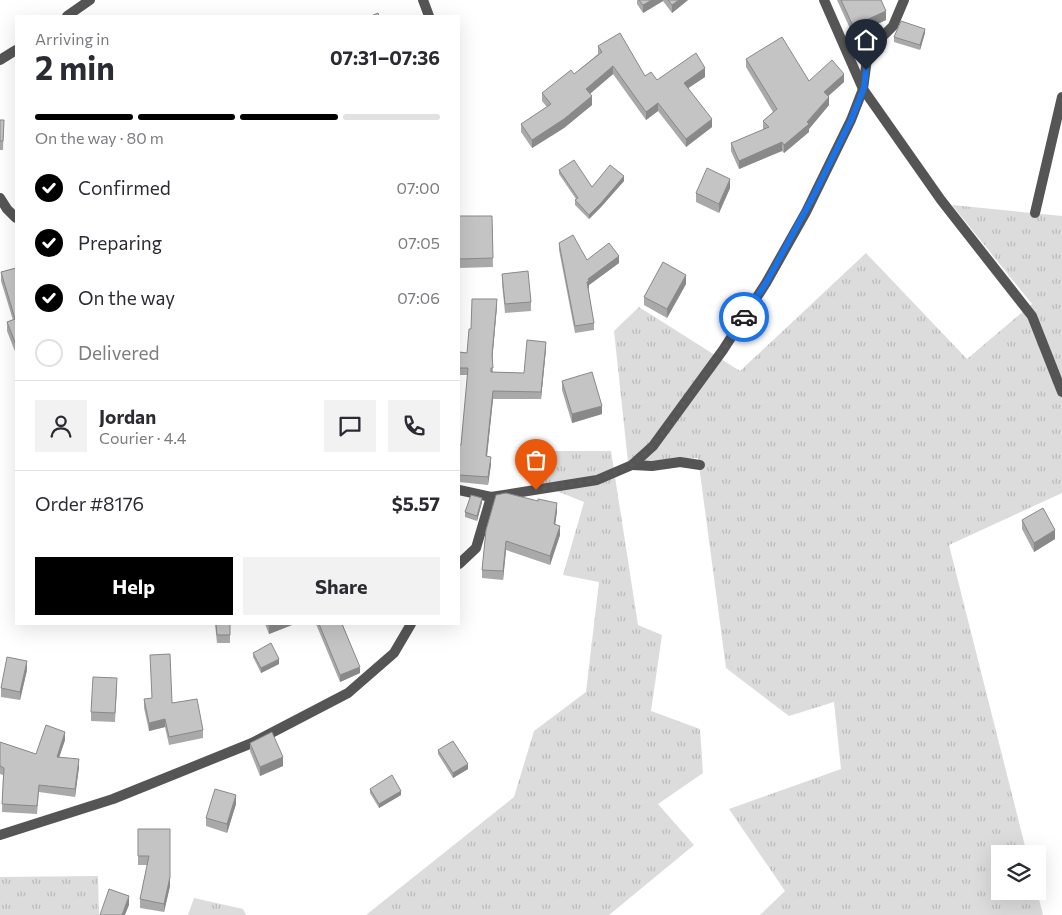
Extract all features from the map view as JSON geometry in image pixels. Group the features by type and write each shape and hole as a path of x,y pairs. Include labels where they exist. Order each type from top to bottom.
{"street":[{"path":"68,15 90,0"},
{"path":"423,0 429,15"},
{"path":"824,0 864,88 941,200 1032,316 1062,392"},
{"path":"460,490 491,497 596,480 632,465 653,446 723,350 766,283 806,212 851,120 864,88 868,51 893,26 904,0"},
{"path":"0,60 15,51"},
{"path":"1035,213 1062,97"},
{"path":"0,198 15,217"},
{"path":"632,465 652,466 680,462 700,465"},
{"path":"460,563 476,548 491,497"},
{"path":"0,835 113,799 260,739 348,693 394,653 411,625"}],"green space":[{"path":"952,205 1062,216 1062,493 949,545 1025,845 991,845 991,900 1039,900 1043,915 760,915 785,891 729,809 841,769 834,702 789,716 726,668 698,458 628,462 614,331 639,307 740,371 866,253 967,359 1032,304"},
{"path":"540,451 611,451 638,625 662,635 651,711 700,729 703,773 658,804 694,845 609,915 366,915 514,797 534,731 586,692 599,582 563,575 584,502 532,481"},
{"path":"98,876 99,915 0,915 0,877"},
{"path":"194,898 243,909 246,915 188,915"}],"building":[{"path":"639,0 652,0 643,5"},
{"path":"668,0 679,0 672,5"},
{"path":"841,0 881,0 886,11 853,26"},
{"path":"901,21 925,29 920,45 894,37"},
{"path":"620,33 645,76 651,72 657,80 696,53 705,68 684,83 712,119 686,139 658,103 646,112 613,66 586,89 592,96 564,119 532,140 521,124 551,104 542,93 571,70 574,74 602,52 598,46"},
{"path":"782,37 809,81 832,60 844,74 824,92 829,97 807,122 809,124 784,145 782,142 739,161 731,143 769,127 763,121 777,109 746,59"},
{"path":"0,120 4,120 3,141 0,141"},
{"path":"574,160 592,187 610,165 624,176 589,215 575,200 578,198 559,170"},
{"path":"707,168 730,179 719,204 696,193"},
{"path":"460,216 492,216 493,258 460,259"},
{"path":"573,235 587,260 609,243 619,256 588,279 594,323 575,326 559,243"},
{"path":"663,262 686,275 667,309 644,297"},
{"path":"15,268 15,319 1,272"},
{"path":"528,271 531,302 505,304 502,274"},
{"path":"472,299 497,299 492,355 493,368 491,368 491,372 524,373 527,340 546,342 541,392 493,391 486,456 491,457 488,477 460,475 460,445 468,368 460,368 460,352 467,353 469,329 471,329"},
{"path":"15,319 15,342 7,322"},
{"path":"592,372 602,406 572,414 562,381"},
{"path":"506,493 538,501 538,499 557,503 554,524 560,526 550,556 506,541 503,571 482,570 486,530 496,495"},
{"path":"471,495 482,498 477,516 465,512"},
{"path":"1043,508 1055,530 1034,543 1022,520"},
{"path":"216,625 230,625 230,635 217,635"},
{"path":"319,625 342,625 360,667 340,675"},
{"path":"271,643 279,659 261,668 253,653"},
{"path":"170,654 172,703 197,699 203,730 169,737 165,719 149,723 144,699 152,698 150,655"},
{"path":"7,657 27,661 20,692 1,688"},
{"path":"93,677 117,678 115,713 91,712"},
{"path":"46,725 65,732 57,757 79,759 75,789 39,785 37,806 2,804 4,768 0,766 0,742 36,754"},
{"path":"272,732 283,757 260,767 250,743"},
{"path":"453,741 468,764 453,773 438,750"},
{"path":"392,775 401,791 379,804 370,789"},
{"path":"215,789 236,795 227,824 206,818"},
{"path":"138,829 170,829 170,877 164,904 140,899 149,856 138,856"},
{"path":"109,889 129,896 122,915 100,915"}],"way so far":[{"path":"536,490 596,480 632,465 653,446 723,350 744,317"}],"route":[{"path":"744,317 766,283 806,212 851,120 864,88 866,70"}]}
